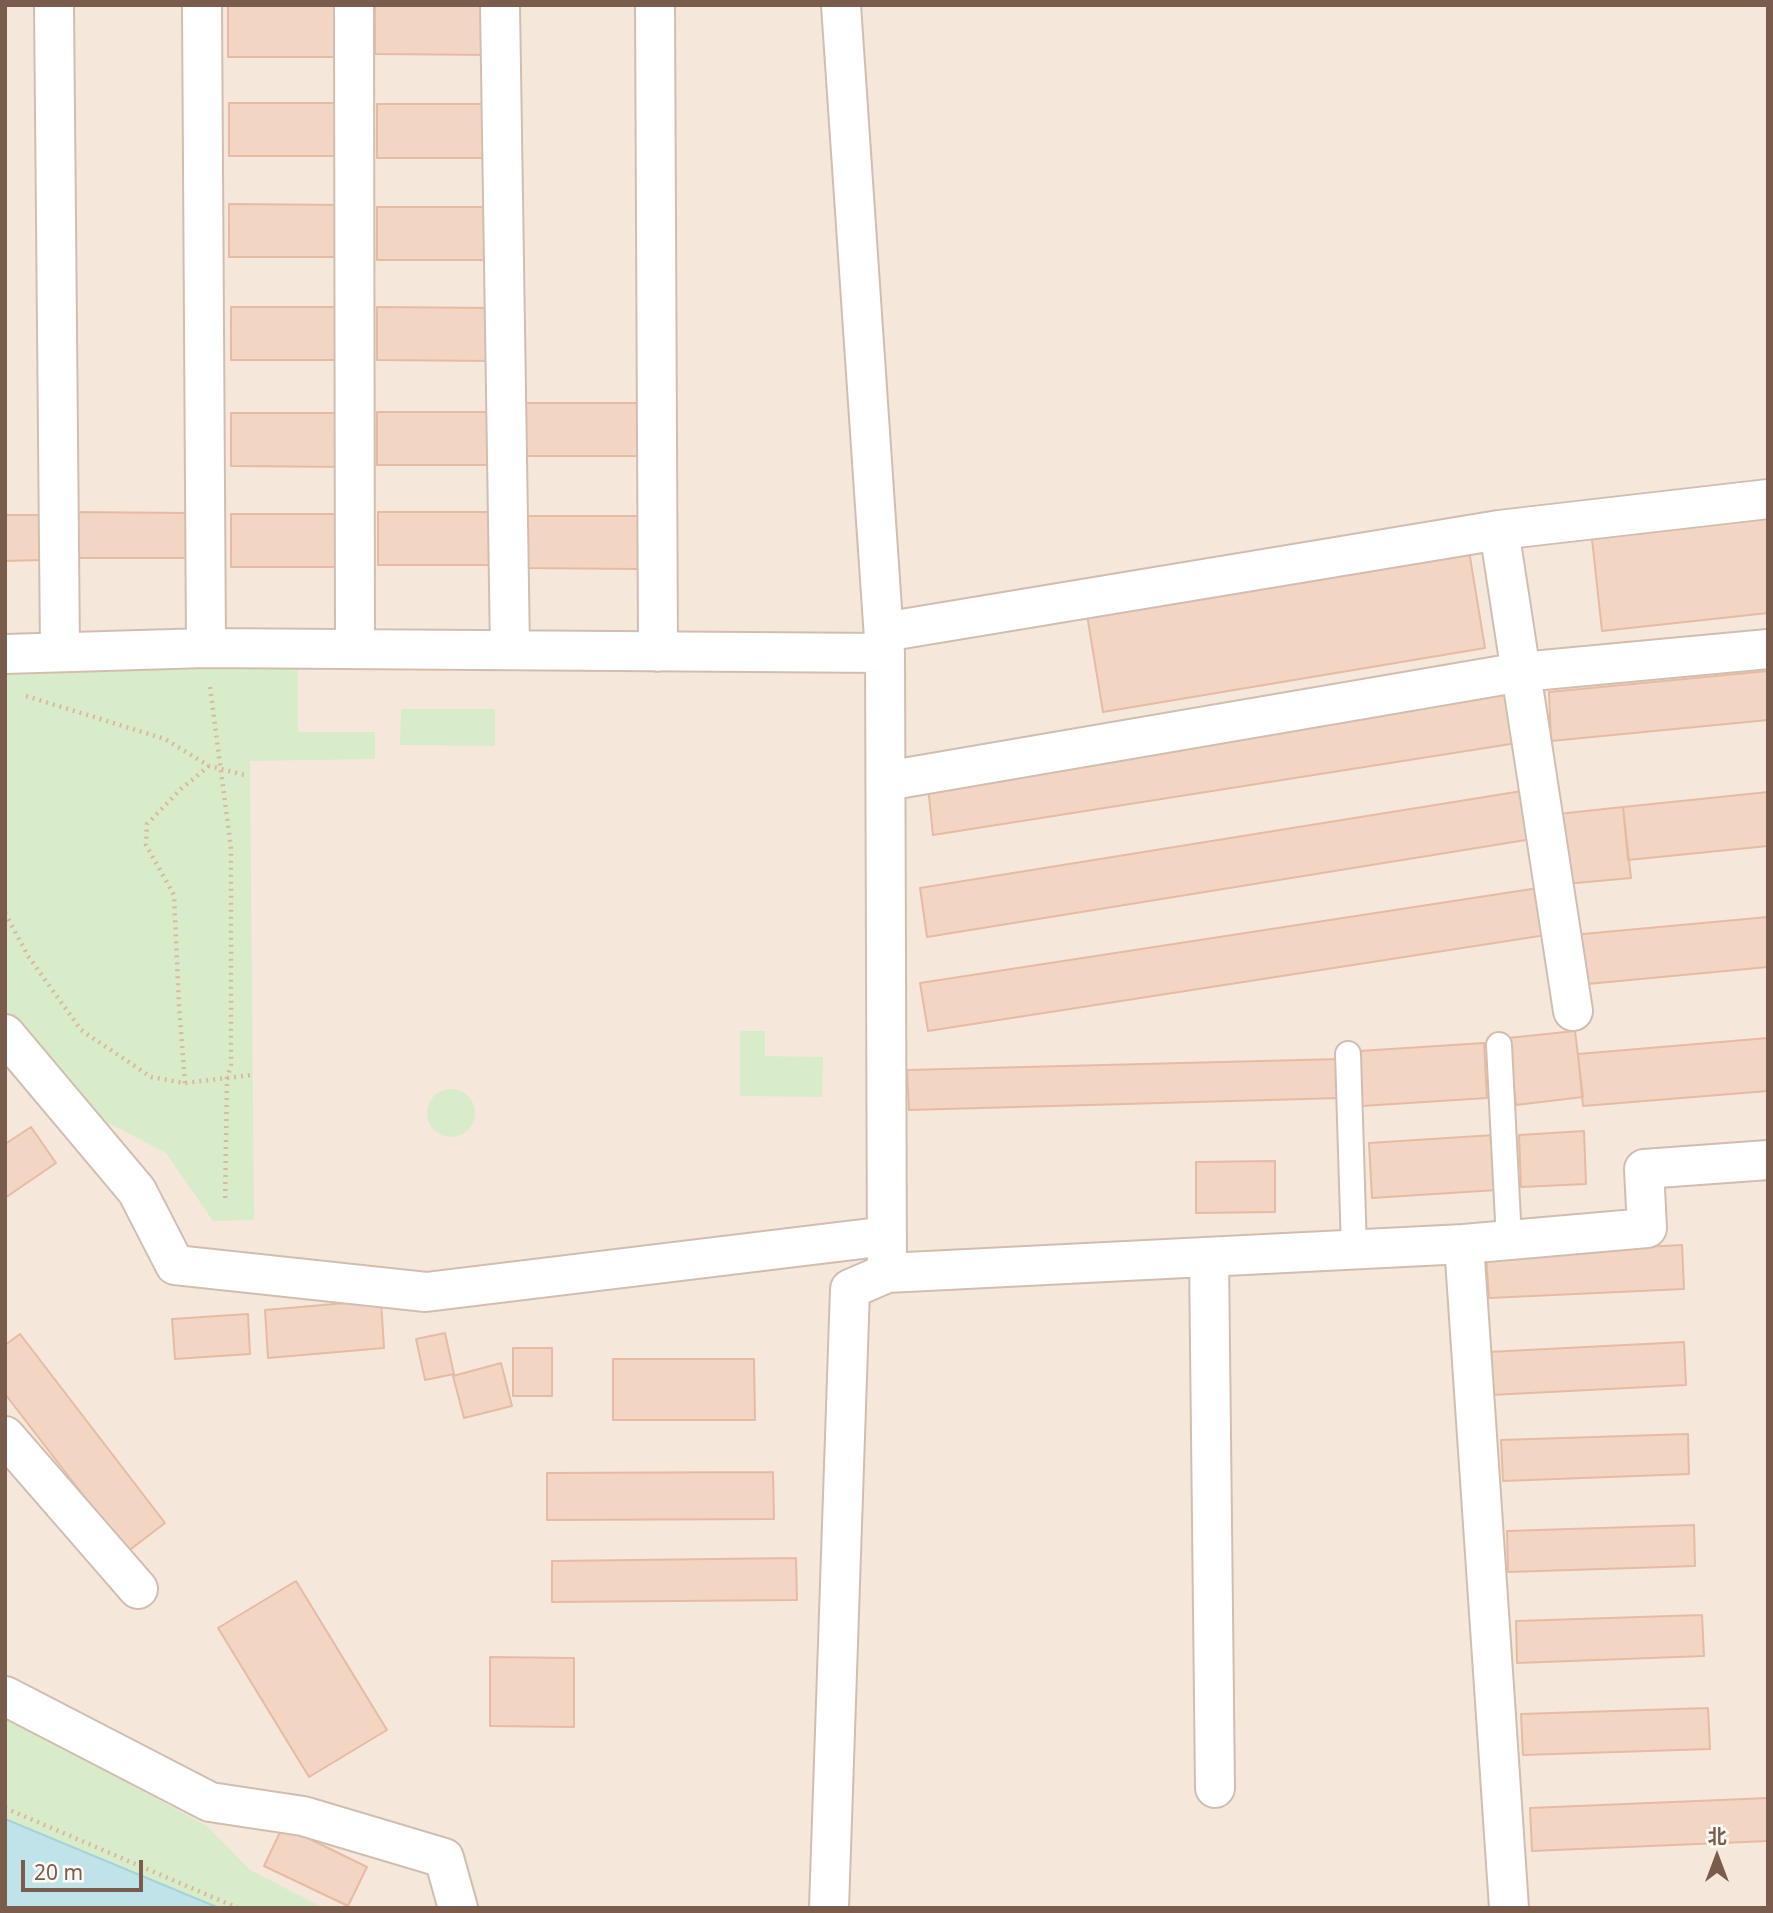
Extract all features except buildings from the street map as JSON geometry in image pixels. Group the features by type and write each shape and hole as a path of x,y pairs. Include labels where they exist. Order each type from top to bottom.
{"street":[{"path":"54,5 60,652"},
{"path":"202,5 206,648"},
{"path":"355,5 355,649"},
{"path":"500,5 510,650"},
{"path":"655,5 658,652"},
{"path":"829,1908 849,1289 887,1255 884,642 841,5"},
{"path":"5,654 206,648 658,652 884,642 1499,530 1768,499"},
{"path":"1499,530 1573,1011"},
{"path":"886,781 1521,672 1768,649"},
{"path":"5,1034 137,1191 175,1265 426,1292 887,1255 1209,1257 1464,1244 1647,1228 1644,1169 1768,1160"},
{"path":"1464,1244 1510,1908"},
{"path":"1209,1257 1215,1788"},
{"path":"5,1436 138,1589"},
{"path":"5,1696 210,1802 303,1816 443,1857 458,1908"}],"lane":[{"path":"1499,1045 1509,1240"},
{"path":"1348,1055 1354,1250"}],"path":[{"path":"206,648 231,848 231,1065 227,1078 225,1202"},
{"path":"18,694 165,739 208,766 245,775"},
{"path":"185,1083 174,895 146,845 147,824 208,766"},
{"path":"5,912 27,957 81,1030 151,1077 185,1083 251,1075"},
{"path":"5,1808 238,1908"}],"shaded area":[{"path":"5,5 1768,5 1768,1908 5,1908"}],"green space":[{"path":"298,666 298,732 375,732 375,759 250,761 254,1220 213,1221 166,1153 95,1116 5,1014 5,668"},
{"path":"401,709 495,709 495,746 400,745"},
{"path":"740,1031 765,1031 765,1056 823,1057 822,1097 740,1096"},
{"path":"451,1089 468,1096 475,1113 468,1130 451,1137 434,1130 427,1113 434,1096"},
{"path":"5,1717 207,1826 250,1870 324,1908 5,1908"}],"water":[{"path":"5,1819 219,1908 5,1908"}]}
